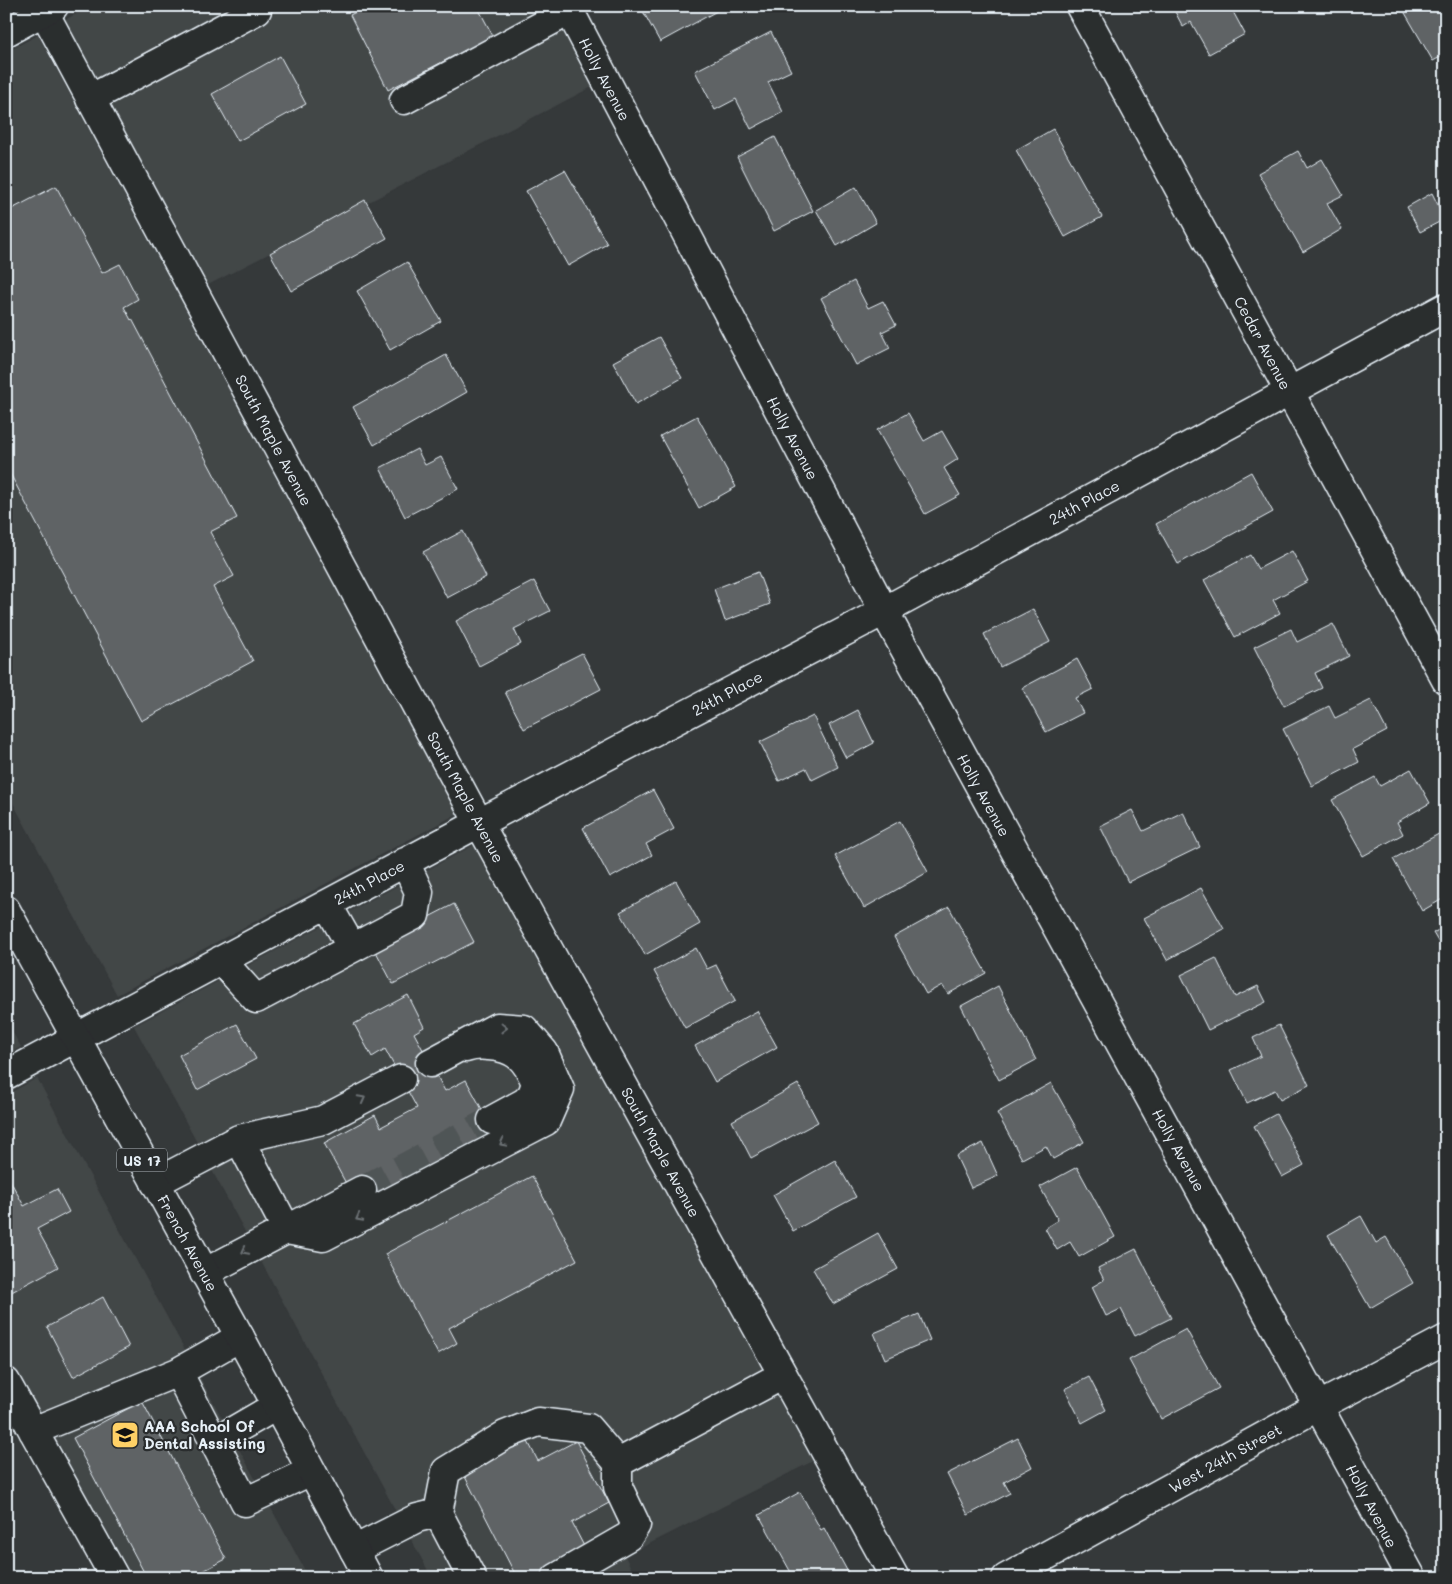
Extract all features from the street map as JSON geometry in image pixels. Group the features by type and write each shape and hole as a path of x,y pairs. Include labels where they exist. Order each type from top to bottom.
{"street":[{"name":"Cedar Avenue","path":"1080,6 1446,680"},
{"path":"404,100 568,8"},
{"name":"Holly Avenue","path":"568,8 884,611 1412,1578"},
{"path":"6,32 49,9"},
{"name":"South Maple Avenue","path":"49,9 90,98 479,823 895,1578"},
{"path":"90,98 257,10"},
{"name":"24th Place","path":"6,1075 405,862 884,611 1446,307"},
{"path":"221,960 256,999 415,915 419,892 405,862"},
{"path":"327,904 352,948"},
{"name":"French Avenue","path":"6,910 240,1337 369,1578"},
{"path":"287,1230 323,1237 546,1121 560,1089 544,1052 524,1029 497,1027 430,1063 475,1044 502,1047 518,1055 529,1067 536,1083 532,1095 525,1102 492,1120"},
{"path":"155,1183 239,1139 323,1120 401,1079"},
{"path":"239,1139 287,1230"},
{"path":"204,1273 362,1190"},
{"path":"33,1431 178,1372 240,1337"},
{"name":"West 24th Street","path":"1006,1578 1319,1406 1446,1339"},
{"path":"178,1372 245,1502 311,1471"},
{"path":"618,1463 784,1375"},
{"path":"6,1382 115,1578"},
{"path":"214,1442 276,1406"},
{"path":"472,1578 438,1512 446,1471 505,1435 538,1422 588,1428 618,1463 618,1487 636,1525 629,1536 585,1570 556,1578"},
{"path":"354,1550 417,1518 438,1512"}],"shaded area":[{"path":"90,6 549,6 592,87 208,285 65,20"},
{"path":"38,35 457,814 117,995 6,790 6,52"},
{"path":"474,845 813,1461 625,1556 636,1578 432,1578 134,1026"},
{"path":"6,1021 21,1047 6,1055"},
{"path":"37,1078 309,1578 109,1578 6,1392 6,1095"}],"building":[{"path":"367,6 477,6 493,36 388,90 350,15"},
{"path":"640,6 726,6 660,42"},
{"path":"1172,6 1230,6 1245,34 1209,54 1191,22 1183,27"},
{"path":"1401,6 1446,6 1446,54 1433,61"},
{"path":"771,32 791,71 768,82 783,112 751,129 736,99 715,110 695,71"},
{"path":"280,56 306,104 238,141 212,94"},
{"path":"1053,129 1102,217 1065,237 1016,150"},
{"path":"775,137 813,211 774,231 737,157"},
{"path":"1298,151 1307,168 1322,159 1343,195 1327,203 1342,229 1303,252 1258,173"},
{"path":"565,170 607,244 568,266 526,191"},
{"path":"56,186 102,273 120,264 138,299 124,307 237,518 210,532 234,576 213,587 253,661 141,721 6,466 6,212"},
{"path":"856,187 876,223 837,246 816,210"},
{"path":"1432,193 1445,219 1420,232 1407,207"},
{"path":"365,200 387,238 291,291 270,253"},
{"path":"407,262 441,321 390,350 357,291"},
{"path":"854,281 868,308 883,301 896,325 882,332 890,348 856,365 821,298"},
{"path":"659,337 682,378 636,404 613,362"},
{"path":"446,355 467,392 374,445 353,407"},
{"path":"908,413 924,441 942,431 958,459 944,468 960,495 925,514 877,430"},
{"path":"697,416 736,487 699,508 660,436"},
{"path":"417,449 425,465 441,457 458,489 405,517 380,468"},
{"path":"1251,472 1273,512 1178,564 1156,524"},
{"path":"463,531 486,577 447,598 423,552"},
{"path":"1292,551 1308,581 1273,600 1280,613 1235,637 1204,580 1250,555 1258,569"},
{"path":"758,572 770,604 725,621 714,589"},
{"path":"534,581 550,611 514,629 521,644 479,666 456,621"},
{"path":"1033,609 1050,642 1000,667 984,634"},
{"path":"1333,624 1349,656 1315,673 1322,688 1284,706 1254,647 1291,629 1297,642"},
{"path":"582,653 601,689 524,729 505,692"},
{"path":"1077,659 1093,689 1075,698 1083,713 1046,732 1022,688"},
{"path":"1371,700 1387,731 1353,749 1359,762 1312,786 1283,729 1329,706 1335,718"},
{"path":"858,710 874,743 846,758 829,725"},
{"path":"813,716 838,767 812,780 806,768 779,781 760,742"},
{"path":"1411,769 1430,803 1397,822 1403,834 1363,856 1332,800 1375,777 1380,786"},
{"path":"653,790 674,829 646,844 652,855 610,878 583,828"},
{"path":"1132,810 1143,831 1183,812 1200,847 1128,882 1100,826"},
{"path":"900,821 928,872 864,908 835,856"},
{"path":"1446,830 1446,869 1443,871 1446,875 1446,897 1422,911 1393,859"},
{"path":"676,881 700,924 645,955 620,912"},
{"path":"1201,888 1224,929 1167,960 1144,918"},
{"path":"454,904 474,942 393,984 373,946"},
{"path":"949,907 986,973 948,994 942,985 926,994 894,937"},
{"path":"1446,926 1446,955 1433,933"},
{"path":"696,948 707,969 716,965 735,1001 685,1028 654,971"},
{"path":"1216,958 1235,997 1258,986 1266,1002 1208,1030 1181,975"},
{"path":"998,986 1036,1060 999,1080 961,1006"},
{"path":"408,995 424,1027 414,1033 445,1091 466,1080 484,1113 499,1134 369,1204 349,1189 324,1143 375,1115 381,1127 417,1108 385,1049 372,1057 354,1024"},
{"path":"757,1011 777,1047 715,1082 695,1046"},
{"path":"237,1024 256,1059 197,1090 179,1055"},
{"path":"1279,1025 1309,1085 1280,1100 1275,1090 1247,1103 1231,1070 1261,1056 1253,1038"},
{"path":"1051,1083 1084,1142 1053,1159 1046,1146 1022,1159 997,1113"},
{"path":"798,1084 818,1122 751,1158 732,1121"},
{"path":"1276,1114 1304,1165 1282,1177 1254,1126"},
{"path":"983,1143 998,1176 971,1188 956,1156"},
{"path":"835,1160 856,1197 793,1231 773,1195"},
{"path":"1077,1167 1115,1237 1079,1257 1070,1242 1057,1250 1045,1228 1058,1220 1040,1187"},
{"path":"6,1173 24,1206 57,1189 69,1212 37,1229 58,1267 6,1295"},
{"path":"532,1176 577,1260 449,1328 457,1343 438,1354 385,1254"},
{"path":"1361,1216 1376,1243 1386,1237 1413,1283 1370,1308 1328,1235"},
{"path":"878,1233 898,1269 833,1304 813,1269"},
{"path":"1136,1249 1171,1318 1135,1336 1121,1309 1106,1316 1092,1287 1104,1280 1098,1268"},
{"path":"103,1297 129,1347 73,1377 47,1327"},
{"path":"919,1314 930,1340 885,1359 874,1333"},
{"path":"1186,1329 1219,1388 1161,1419 1129,1360"},
{"path":"1089,1377 1106,1410 1082,1423 1065,1389"},
{"path":"142,1401 226,1559 190,1578 147,1578 73,1438"},
{"path":"524,1434 538,1461 576,1441 609,1503 572,1523 587,1552 536,1578 517,1578 460,1467"},
{"path":"1018,1438 1032,1467 1004,1482 1010,1493 968,1515 947,1474"},
{"path":"800,1492 821,1530 824,1528 850,1576 846,1578 794,1578 759,1515"}],"tunnel":[{"path":"362,1190 492,1120"}],"place":[{"name":"AAA School Of Dental Assisting","path":"125,1435"}]}
